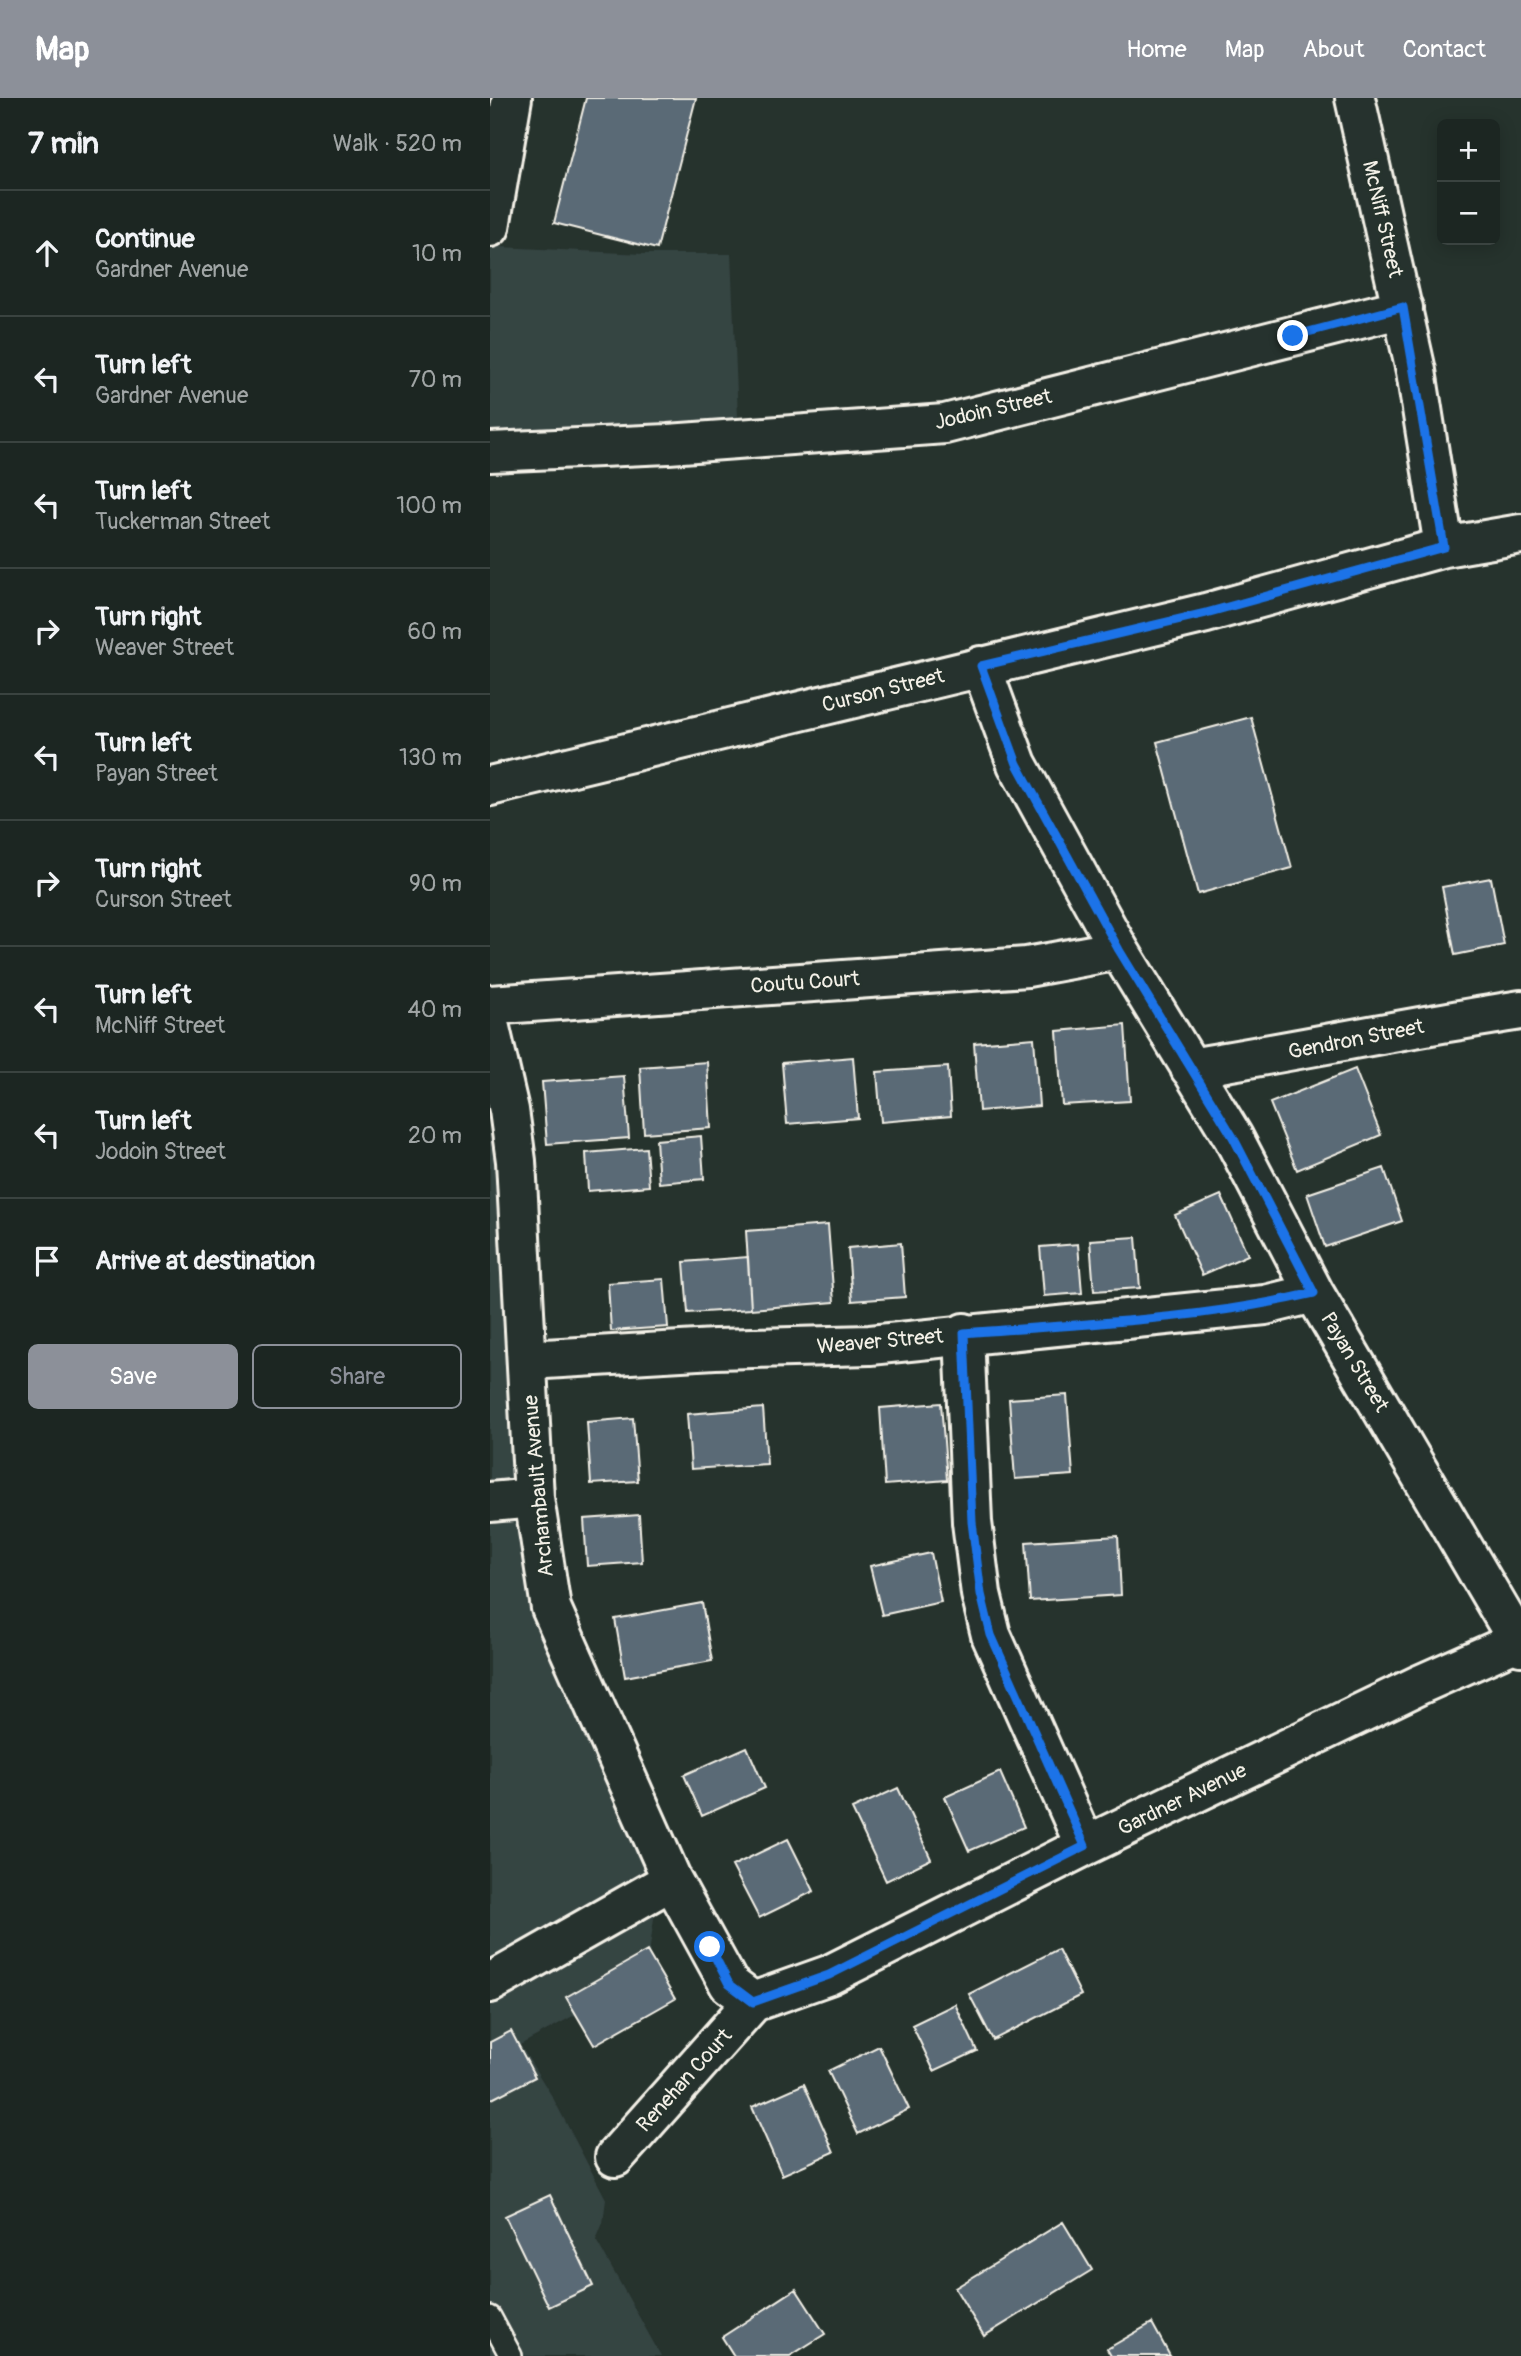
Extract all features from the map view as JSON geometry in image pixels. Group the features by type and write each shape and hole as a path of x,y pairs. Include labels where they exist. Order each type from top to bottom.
{"street":[{"path":"490,227 512,98"},
{"name":"McNiff Street","path":"1359,99 1403,307 1444,547"},
{"name":"Jodoin Street","path":"490,452 668,444 945,424 1403,307"},
{"name":"Curson Street","path":"490,786 1206,613 1444,547 1521,534"},
{"name":"Payan Street","path":"981,666 1017,764 1119,950 1233,1137 1314,1293 1520,1643"},
{"name":"Coutu Court","path":"490,1005 1027,967 1119,950"},
{"name":"Gendron Street","path":"1190,1068 1282,1053 1389,1030 1521,1010"},
{"name":"Archambault Avenue","path":"490,1028 509,1110 516,1161 534,1498 551,1608 672,1880"},
{"name":"Weaver Street","path":"528,1360 715,1349 870,1345 964,1333 1197,1313 1265,1305 1314,1293"},
{"path":"964,1333 972,1522 981,1594 991,1635 1085,1846"},
{"path":"490,1502 534,1498"},
{"name":"Gardner Avenue","path":"753,2002 829,1975 1085,1846 1419,1685 1520,1643"},
{"path":"490,1983 672,1880 729,1984 753,2002"},
{"name":"Renehan Court","path":"615,2157 753,2002"}],"lane":[{"path":"490,2317 511,2356"}],"shaded area":[{"path":"490,98 519,98 500,247 643,254 731,254 739,441 490,456"},
{"path":"490,1035 528,1487 667,1878 656,1904 646,1976 520,2045 553,2098 606,2199 603,2223 596,2240 661,2356 490,2356"}],"building":[{"path":"586,98 696,98 657,249 554,223"},
{"path":"1251,717 1292,868 1198,894 1157,742"},
{"path":"1491,878 1504,945 1455,955 1442,887"},
{"path":"1125,1025 1130,1101 1062,1105 1057,1031"},
{"path":"1034,1038 1039,1106 979,1111 974,1043"},
{"path":"853,1057 858,1118 787,1124 782,1063"},
{"path":"707,1062 711,1128 644,1133 640,1067"},
{"path":"948,1067 951,1116 881,1122 877,1072"},
{"path":"1355,1069 1381,1135 1297,1170 1270,1103"},
{"path":"624,1076 629,1138 547,1144 542,1082"},
{"path":"701,1136 704,1179 659,1183 656,1140"},
{"path":"646,1148 649,1186 588,1191 586,1153"},
{"path":"1384,1168 1402,1221 1325,1247 1307,1194"},
{"path":"1221,1195 1248,1255 1202,1275 1175,1215"},
{"path":"828,1225 834,1302 751,1309 746,1231"},
{"path":"1136,1237 1140,1288 1094,1291 1090,1240"},
{"path":"901,1243 905,1297 852,1301 848,1248"},
{"path":"1078,1244 1082,1293 1044,1296 1040,1247"},
{"path":"748,1257 751,1309 688,1313 684,1262"},
{"path":"664,1279 668,1327 611,1331 608,1283"},
{"path":"1067,1395 1073,1475 1015,1479 1009,1399"},
{"path":"941,1403 947,1480 885,1485 880,1408"},
{"path":"763,1408 767,1464 691,1469 687,1414"},
{"path":"633,1418 638,1481 591,1484 587,1422"},
{"path":"639,1515 642,1562 587,1566 584,1519"},
{"path":"1118,1536 1121,1595 1030,1601 1026,1542"},
{"path":"931,1553 941,1602 882,1615 870,1566"},
{"path":"702,1603 712,1661 625,1677 615,1619"},
{"path":"747,1747 765,1788 702,1816 684,1775"},
{"path":"1000,1772 1024,1827 969,1851 945,1797"},
{"path":"898,1788 931,1859 886,1881 852,1809"},
{"path":"788,1839 814,1891 759,1918 732,1866"},
{"path":"1058,1949 1081,1995 993,2040 969,1994"},
{"path":"647,1951 675,1999 594,2045 566,1997"},
{"path":"955,2004 977,2051 934,2071 912,2025"},
{"path":"511,2031 535,2077 490,2100 490,2042"},
{"path":"879,2046 909,2109 858,2134 828,2071"},
{"path":"804,2084 834,2152 782,2175 752,2107"},
{"path":"550,2195 593,2286 549,2307 505,2216"},
{"path":"1063,2222 1092,2270 984,2336 955,2288"},
{"path":"796,2289 825,2334 790,2356 734,2356 722,2337"},
{"path":"1152,2323 1170,2356 1111,2356 1107,2349"}],"route":[{"path":"710,1947 729,1984 753,2002 829,1975 1085,1846 991,1635 981,1594 972,1522 964,1333 1116,1322 1265,1305 1314,1293 1233,1137 1119,950 1017,764 981,666 1206,613 1444,547 1403,307 1293,336"}]}
